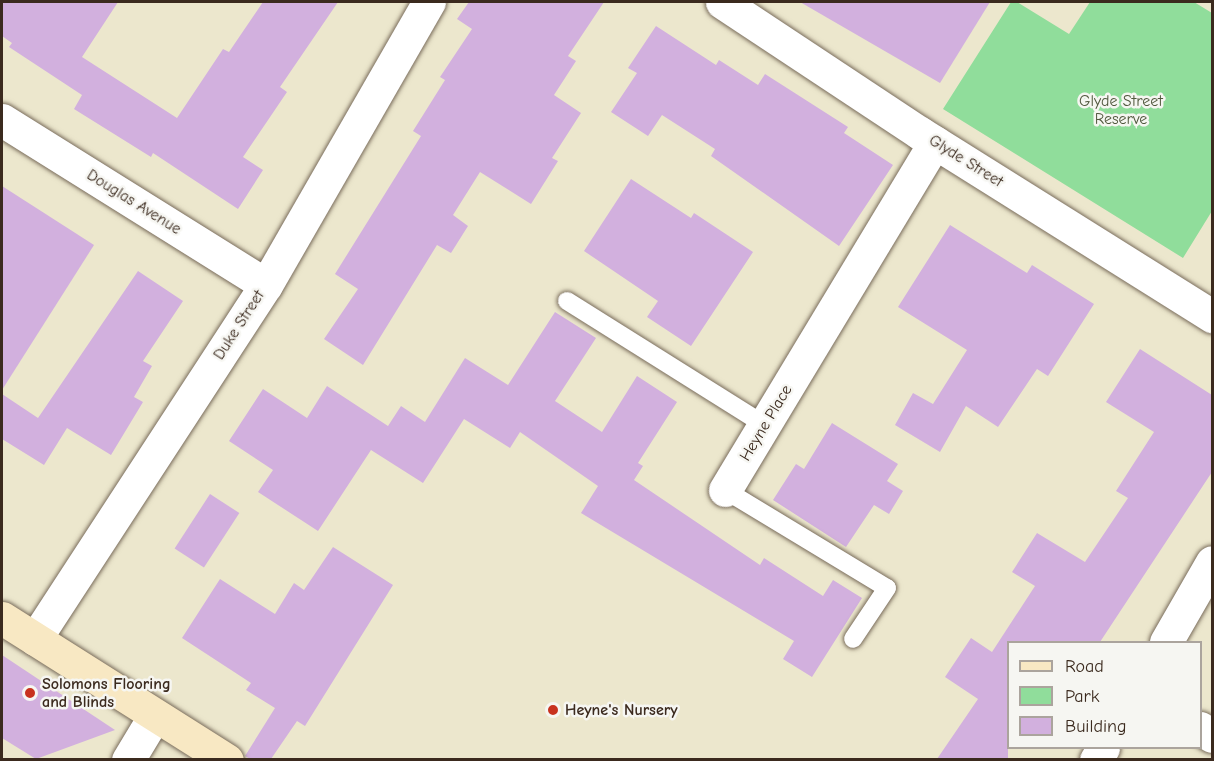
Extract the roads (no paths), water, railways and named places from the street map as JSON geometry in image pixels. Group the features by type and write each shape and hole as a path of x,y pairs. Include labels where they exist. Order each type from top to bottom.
{"main road":[{"path":"2,618 227,759"}],"street":[{"name":"Duke Street","path":"35,639 266,285 429,2"},
{"name":"Glyde Street","path":"722,2 935,142 1212,316"},
{"name":"Douglas Avenue","path":"2,120 266,285"},
{"name":"Heyne Place","path":"725,490 935,142"},
{"path":"1167,641 1212,562"},
{"path":"128,759 155,715"}],"lane":[{"path":"567,301 765,425"},
{"name":"Heyne Place","path":"725,490 887,588 853,639"}],"place":[{"name":"Solomons Flooring and Blinds","path":"30,693"},
{"name":"Heyne's Nursery","path":"553,710"}],"park label":[{"name":"Glyde Street Reserve","path":"1121,110"}]}
